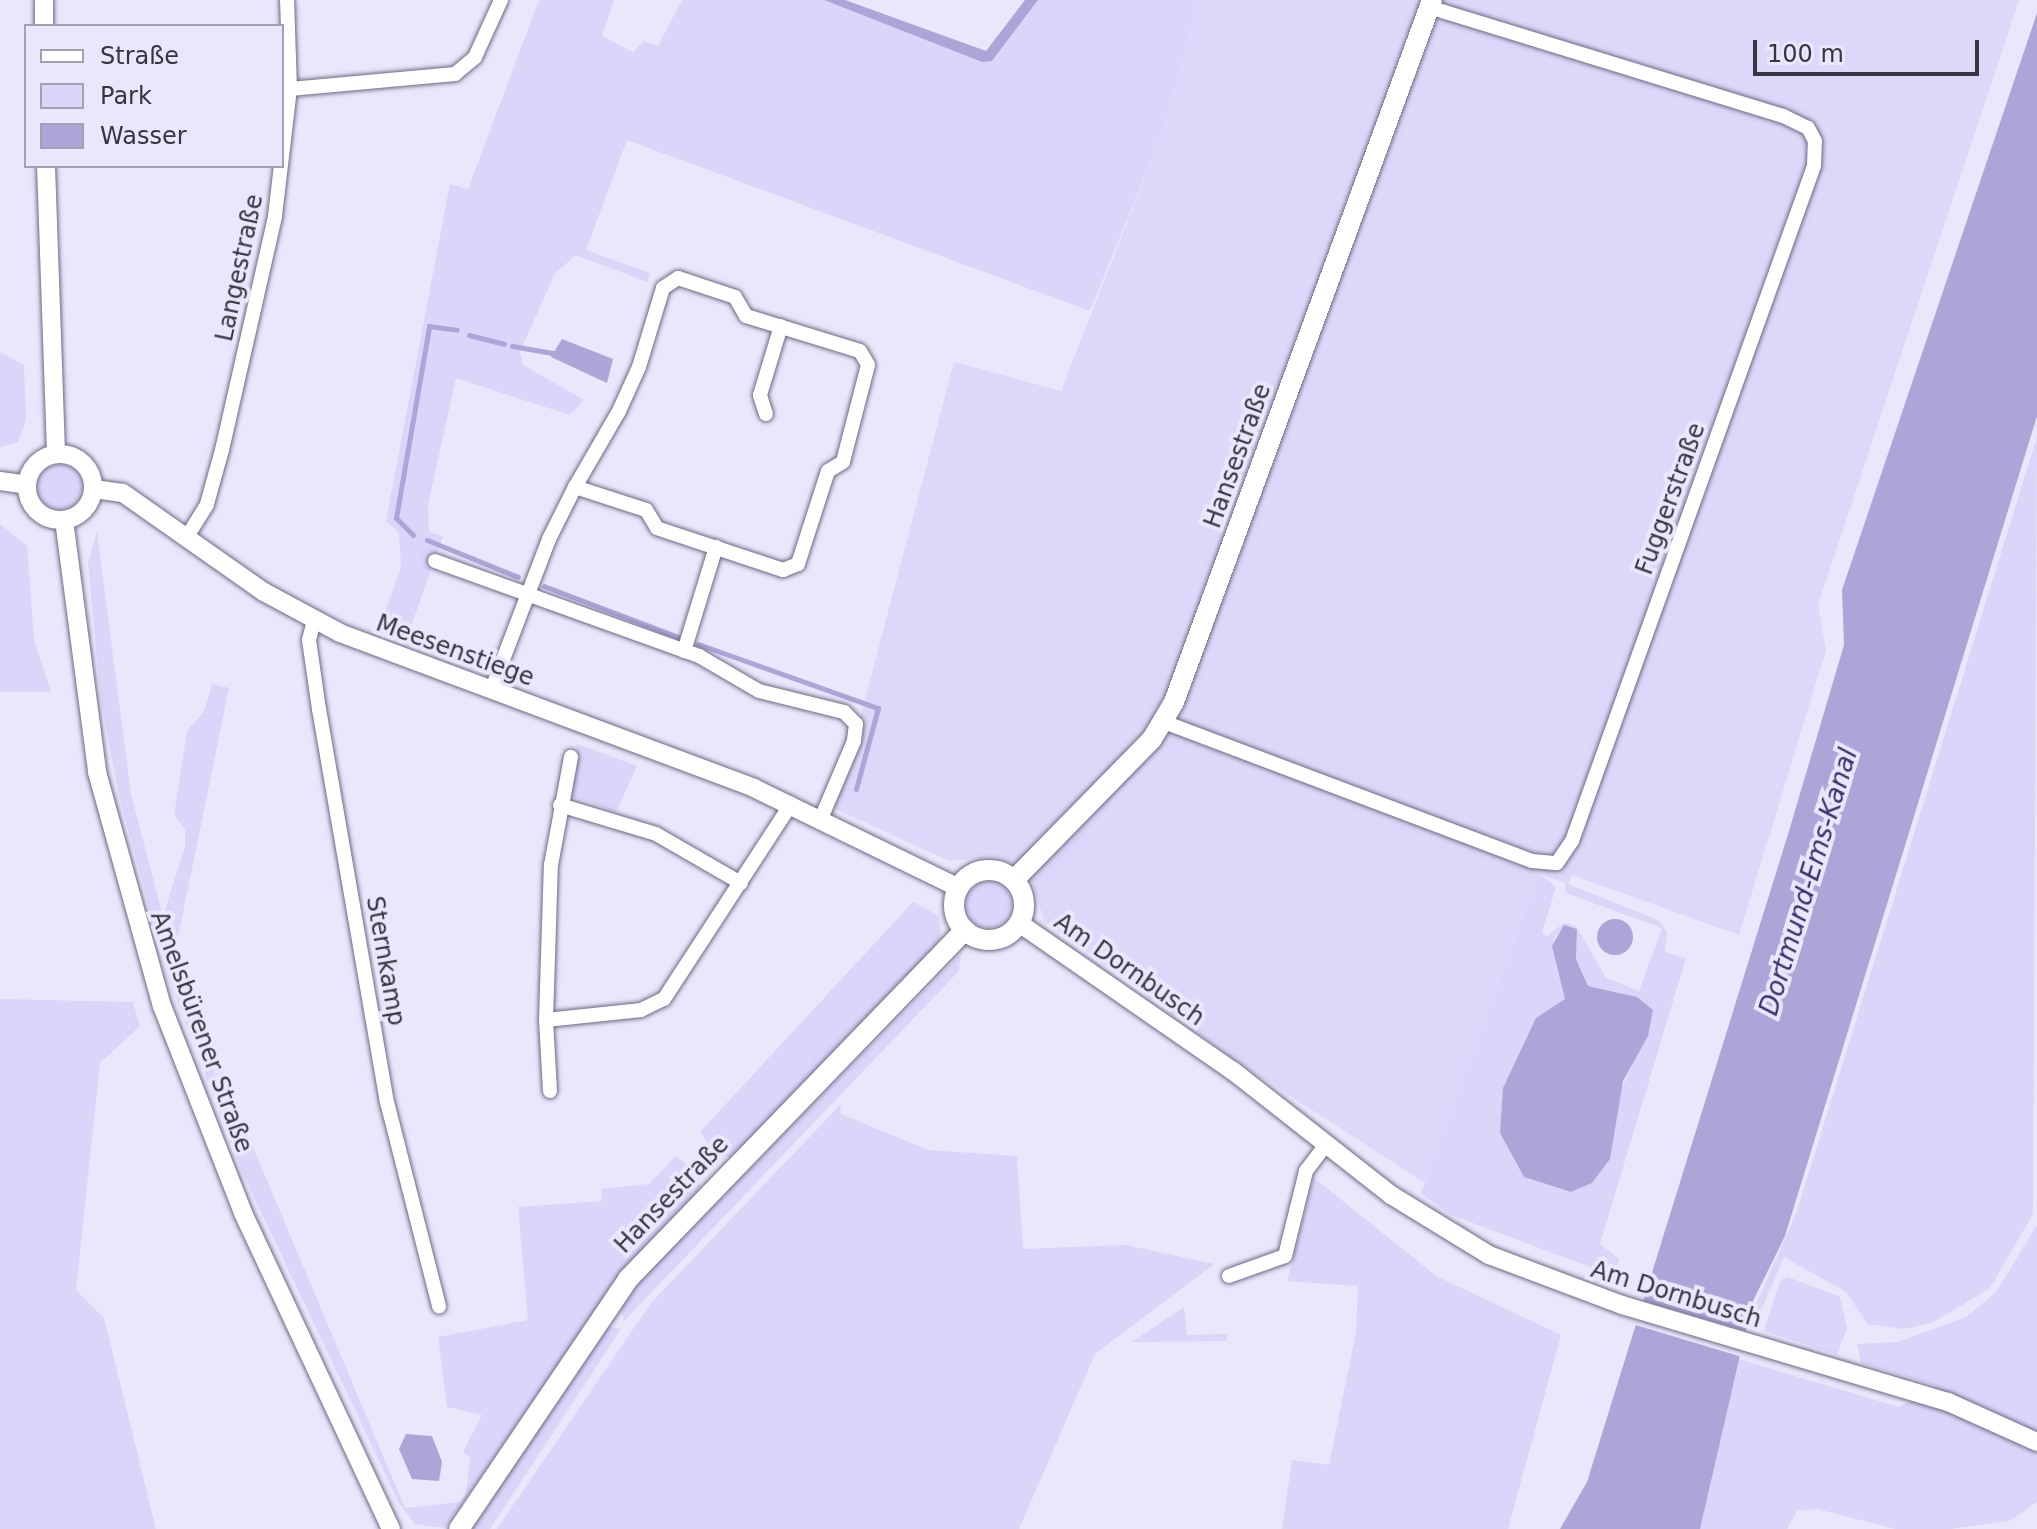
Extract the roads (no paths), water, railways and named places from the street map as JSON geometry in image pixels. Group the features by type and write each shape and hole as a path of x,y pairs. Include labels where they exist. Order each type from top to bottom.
{"main road":[{"name":"Hansestraße","path":"1014,880 1164,722 1431,4"},
{"path":"986,870 1014,880 1024,905 1019,923 989,941 965,930 955,913 959,888 986,870"},
{"name":"Hansestraße","path":"459,1529 628,1279 965,930"}],"street":[{"path":"44,0 44,24"},
{"name":"Langestraße","path":"284,128 290,89 287,0"},
{"path":"290,89 455,74 475,57 501,0"},
{"name":"Fuggerstraße","path":"1164,722 1532,861 1557,863 1572,841 1814,166 1815,141 1808,128 1783,116 1431,4"},
{"path":"46,168 56,454"},
{"name":"Langestraße","path":"188,535 207,504 256,309 278,168"},
{"path":"491,691 525,595 575,487 639,367 663,288 678,278 735,297 746,316 860,351 868,365 857,421 843,462 828,471 798,564 783,570 657,528 646,510 575,487"},
{"path":"766,414 760,395 781,326"},
{"path":"56,454 79,459 94,489 84,511 64,520 42,515 27,485 35,465 56,454"},
{"path":"0,481 27,485"},
{"name":"Meesenstiege","path":"94,489 123,493 314,620 491,691 822,816 959,888"},
{"name":"Amelsbürener Straße","path":"64,520 97,772 162,1006 243,1213 391,1529"},
{"path":"684,651 716,547"},
{"path":"435,561 684,651 759,691 827,705 856,724 822,816"},
{"name":"Sternkamp","path":"314,620 309,640 317,695 387,1102 439,1306"},
{"path":"550,1091 546,1020 560,805 571,757"},
{"path":"546,1020 654,1007 741,883 791,804"},
{"path":"560,805 656,834 741,883"},
{"name":"Am Dornbusch","path":"1019,923 1326,1144 1489,1255 1622,1305 1948,1402 2037,1442"},
{"path":"1229,1276 1285,1256 1306,1171 1326,1144"}],"water":[{"path":"824,0 845,0 986,51 1025,0 1038,0 992,61 982,62"},
{"name":"Dortmund-Ems-Kanal","path":"2037,13 2037,416 1785,1236 1752,1303 1700,1529 1560,1529 1587,1482 1789,831 1844,645 1842,590"},
{"path":"562,339 613,359 607,383 551,357"},
{"path":"1615,919 1628,924 1633,937 1628,950 1615,955 1602,950 1597,937 1602,924"},
{"path":"1564,925 1577,929 1576,959 1588,986 1637,997 1653,1010 1648,1036 1623,1081 1610,1159 1592,1183 1571,1192 1524,1177 1500,1133 1503,1088 1536,1018 1565,999 1552,946"},
{"path":"406,1434 432,1436 442,1462 439,1481 412,1479 399,1449"}],"waterway":[{"path":"413,535 396,518 429,326 457,330"},
{"path":"469,335 504,344"},
{"path":"512,346 552,353"},
{"path":"427,540 518,577"},
{"path":"544,586 678,637"},
{"path":"698,644 878,708 856,789"}]}
